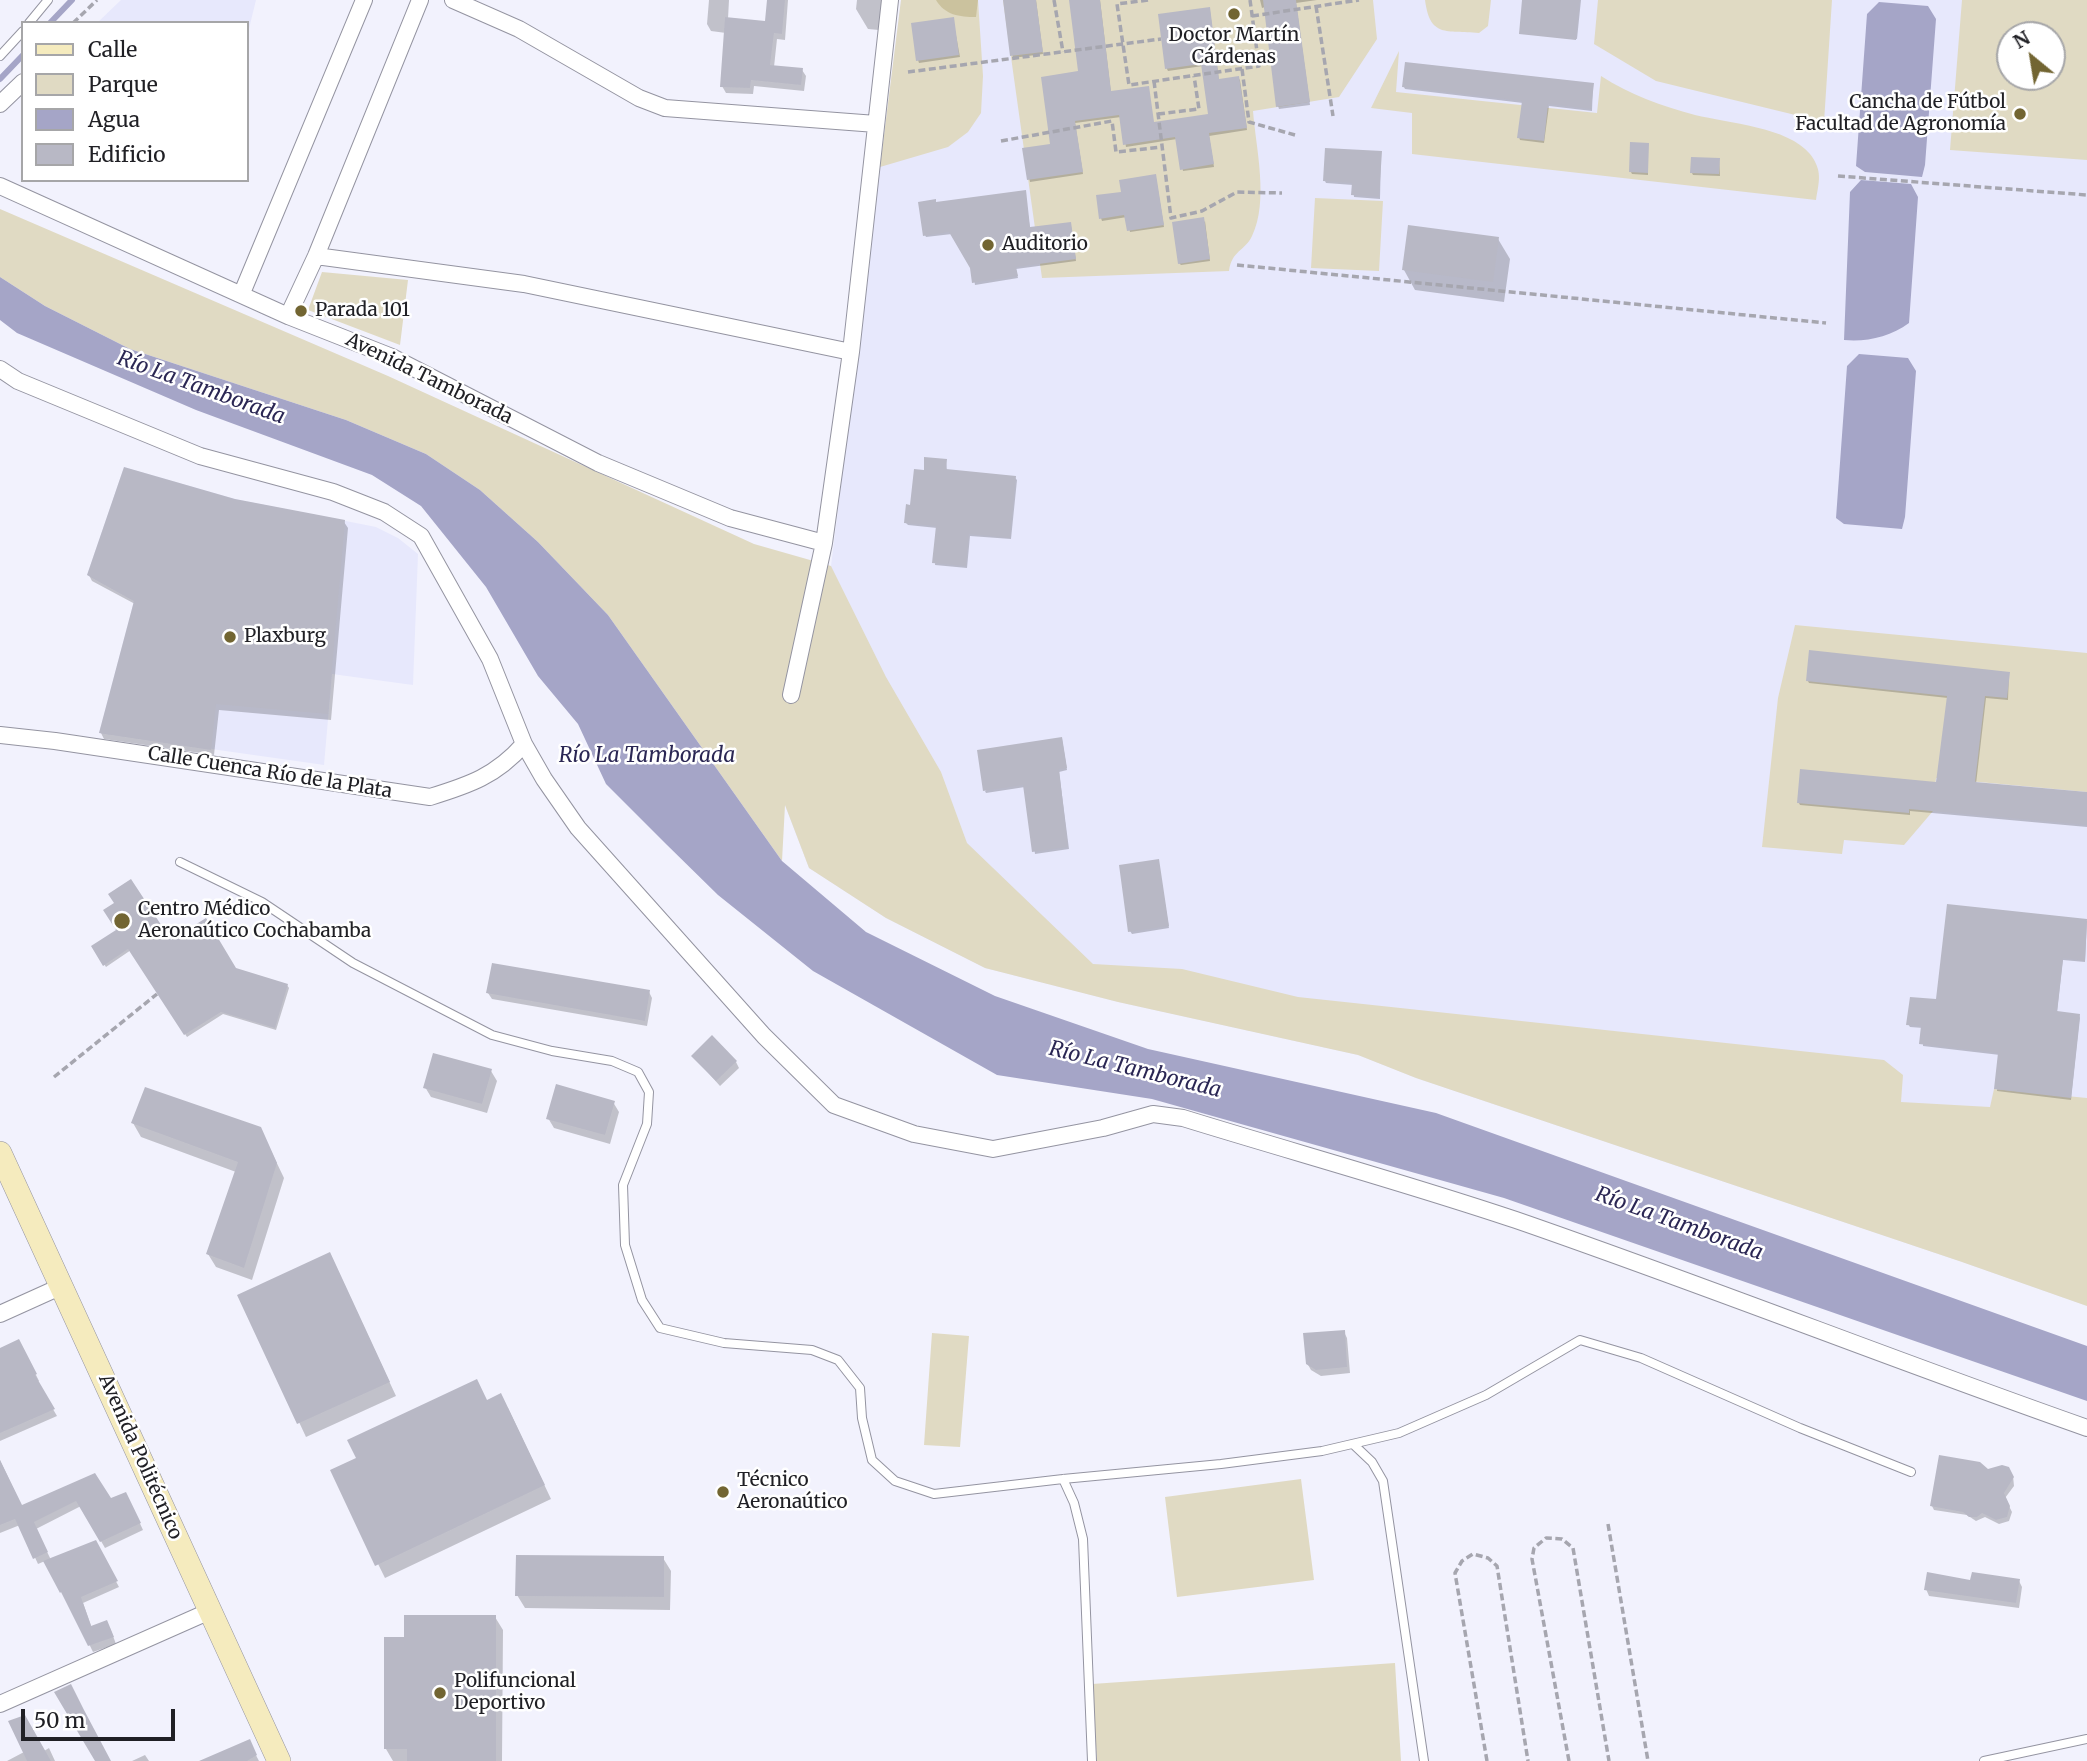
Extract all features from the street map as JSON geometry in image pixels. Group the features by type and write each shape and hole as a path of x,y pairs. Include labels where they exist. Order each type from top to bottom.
{"main road":[{"name":"Avenida Politécnico","path":"0,1153 279,1761"}],"street":[{"path":"242,293 364,0"},
{"path":"288,316 316,256 420,0"},
{"path":"453,0 519,29 629,93 665,108 876,124"},
{"path":"791,695 824,543 851,352 890,0"},
{"path":"0,104 21,84"},
{"name":"Avenida Tamborada","path":"0,186 288,316 392,357 610,468 730,518 824,543"},
{"path":"316,256 524,284 851,352"},
{"path":"0,369 18,381 200,456 333,492 384,512 421,536 490,659 524,744 544,779 578,828 764,1036 834,1105 914,1135 993,1149 1103,1128 1153,1114 1183,1118 1514,1220 2087,1428"},
{"name":"Calle Cuenca Río de la Plata","path":"0,735 430,797 470,785 502,766 524,744"},
{"path":"0,1314 62,1286"},
{"path":"0,1704 210,1611"}],"lane":[{"path":"31,21 48,0"},
{"path":"0,56 21,33"},
{"path":"180,862 262,902 353,963 492,1035 552,1051 612,1061 638,1072 649,1092 648,1124 623,1185 625,1245 642,1300 660,1328 724,1343 812,1350 838,1360 860,1388 862,1418 872,1460 895,1481 934,1494 1322,1451 1399,1433 1486,1395 1580,1340 1641,1358 1800,1429 1911,1472"},
{"path":"1353,1444 1373,1462 1383,1481 1424,1761"},
{"path":"1063,1479 1074,1503 1083,1539 1093,1761"},
{"path":"1984,1761 2087,1739"}],"path":[{"path":"75,21 97,0"},
{"path":"1054,0 1063,52"},
{"path":"1148,0 1118,4 1129,85 1259,66 1250,0"},
{"path":"1252,16 1359,0"},
{"path":"1317,6 1332,116"},
{"path":"908,72 1161,39"},
{"path":"1242,69 1250,122 1295,135"},
{"path":"1158,114 1199,109 1194,76"},
{"path":"1154,81 1171,218 1202,211 1237,192 1282,192"},
{"path":"1001,141 1112,121 1116,152 1162,147"},
{"path":"1838,176 2087,195"},
{"path":"1237,265 1826,323"},
{"path":"54,1077 158,994"},
{"path":"1608,1524 1648,1761"},
{"path":"1569,1761 1532,1559 1534,1548 1546,1538 1562,1539 1573,1548 1609,1761"},
{"path":"1488,1761 1455,1573 1462,1561 1473,1554 1488,1558 1497,1566 1528,1761"}],"shaded area":[{"path":"121,0 256,0 248,33 248,21 99,21"},
{"path":"901,0 2087,0 2087,1306 1416,1078 1358,1055 1118,1002 985,968 886,918 809,868 784,803 831,566"},
{"path":"936,0 978,0 976,17 953,14"},
{"name":"Plaxburg","path":"124,467 235,499 376,527 398,538 418,554 413,685 332,674 324,765 99,733 134,601 87,575"}],"green space":[{"path":"901,0 978,0 983,76 981,113 968,132 948,147 880,167"},
{"path":"1003,0 1373,0 1377,39 1339,97 1253,111 1260,175 1260,207 1252,236 1233,259 1229,271 1042,278"},
{"path":"1425,0 1491,0 1488,26 1479,33 1442,30 1431,21"},
{"path":"1598,0 1832,0 1824,122 1656,81 1594,44"},
{"name":"Cancha de Fútbol Facultad de Agronomía","path":"1962,0 2087,0 2087,160 1950,150"},
{"path":"1399,51 1396,92 1597,113 1601,76 1670,108 1773,132 1800,145 1814,160 1819,176 1816,200 1412,154 1412,113 1371,108"},
{"path":"1315,198 1383,201 1379,271 1311,268"},
{"path":"0,209 388,376 754,544 831,566 886,677 941,772 967,843 1093,964 1182,969 1298,997 1884,1060 1903,1075 1901,1102 1990,1107 1994,1089 2087,1098 2087,1306 1416,1078 1358,1055 1118,1002 985,968 886,918 809,868 785,805 782,861 608,615 538,542 480,490 426,454 346,420 130,349 45,306 0,277"},
{"path":"322,272 408,280 400,345 308,310"},
{"path":"1795,625 2087,653 2087,792 1936,778 1933,811 1904,845 1844,840 1842,854 1762,847 1778,698"},
{"path":"932,1333 969,1336 960,1447 924,1445"},
{"path":"1301,1479 1314,1580 1177,1597 1165,1497"},
{"path":"1395,1663 1401,1761 1097,1761 1092,1684"}],"water":[{"path":"1879,2 1928,6 1936,19 1922,177 1865,172 1856,166 1867,14"},
{"path":"1861,180 1911,184 1918,197 1909,323 1878,337 1844,340 1850,192"},
{"name":"Río La Tamborada","path":"0,277 45,306 130,349 346,420 426,454 480,490 538,542 608,615 782,861 866,932 995,996 1148,1049 1436,1113 2087,1346 2087,1401 1504,1198 1152,1099 997,1075 813,971 718,895 666,844 606,784 578,724 538,676 486,587 421,506 372,475 196,410 17,333 0,320"},
{"path":"1859,354 1908,358 1916,371 1902,529 1844,524 1836,518 1847,366"}],"building":[{"path":"767,0 785,0 782,34 774,33 770,65 803,68 801,85 751,80 750,88 720,87 725,17 765,21"},
{"path":"1003,0 1036,0 1043,52 1010,56"},
{"path":"1069,0 1100,0 1111,91 1149,86 1154,122 1208,114 1201,64 1165,69 1158,14 1210,7 1219,79 1239,76 1247,128 1209,133 1214,164 1180,170 1175,137 1123,145 1119,115 1075,121 1083,172 1027,180 1022,148 1050,144 1041,77 1078,71"},
{"path":"1263,0 1296,0 1310,102 1276,107"},
{"path":"1522,0 1580,0 1576,40 1519,34"},
{"path":"954,17 959,55 916,61 911,23"},
{"path":"1405,62 1594,83 1591,109 1548,104 1544,141 1517,138 1522,101 1402,87"},
{"path":"1630,142 1649,143 1648,173 1629,172"},
{"path":"1325,148 1382,151 1379,197 1351,195 1352,183 1323,181"},
{"path":"1691,157 1720,158 1719,174 1690,173"},
{"path":"1156,174 1164,225 1127,231 1124,215 1099,219 1096,195 1121,192 1119,180"},
{"name":"Auditorio","path":"1026,190 1030,227 1071,222 1076,259 1016,267 1018,276 972,283 970,268 949,232 923,236 918,202"},
{"path":"1204,217 1210,259 1178,264 1172,222"},
{"path":"1408,225 1499,237 1493,282 1402,270"},
{"path":"924,457 947,459 946,469 1016,476 1010,538 969,534 966,566 932,563 936,526 904,523 906,504 910,505 914,469 924,470"},
{"name":"Plaxburg","path":"124,467 235,499 345,520 328,714 216,704 211,750 99,733 134,601 87,575"},
{"path":"1809,650 2010,672 2007,698 1985,696 1975,782 2087,792 2087,825 1909,809 1909,813 1797,803 1800,769 1936,782 1947,696 1806,681"},
{"path":"1062,737 1067,768 1059,769 1068,847 1032,852 1023,785 983,791 977,750"},
{"path":"1159,859 1169,926 1128,932 1119,865"},
{"name":"Centro Médico Aeronaútico Cochabamba","path":"131,879 171,940 206,918 236,968 288,984 275,1028 221,1012 184,1035 128,949 103,966 91,946 116,930 103,910 114,903 108,894"},
{"path":"1947,904 2087,919 2085,961 2063,958 2057,1011 2080,1014 2071,1098 1994,1089 1998,1053 1919,1044 1921,1026 1906,1025 1910,997 1936,999"},
{"path":"492,963 650,990 645,1021 486,993"},
{"path":"712,1035 737,1061 716,1081 691,1056"},
{"path":"433,1053 492,1069 482,1104 423,1088"},
{"path":"556,1084 615,1101 605,1135 546,1119"},
{"path":"145,1087 261,1127 277,1163 244,1268 206,1254 238,1162 131,1123"},
{"path":"330,1252 390,1382 297,1424 237,1295"},
{"path":"1345,1330 1347,1367 1316,1370 1306,1364 1303,1333"},
{"path":"19,1339 37,1374 35,1375 55,1409 0,1433 0,1348"},
{"path":"477,1379 487,1400 501,1393 545,1485 375,1566 330,1470 356,1458 347,1440"},
{"path":"1939,1455 1980,1462 1988,1469 2002,1465 2009,1467 2014,1477 2004,1493 2010,1506 2007,1517 1996,1520 1982,1513 1977,1517 1969,1517 1963,1512 1930,1506"},
{"path":"0,1460 22,1505 95,1473 111,1498 126,1492 141,1523 100,1542 76,1501 34,1522 48,1552 33,1559 15,1519 0,1525"},
{"path":"96,1540 118,1581 81,1597 91,1626 107,1620 114,1637 88,1646 43,1561"},
{"path":"516,1555 664,1556 664,1597 515,1596"},
{"path":"1927,1572 1970,1580 1972,1572 2020,1579 2016,1603 1924,1590"},
{"name":"Polifuncional Deportivo","path":"404,1615 496,1615 496,1761 407,1761 407,1749 384,1749 384,1637 404,1637"},
{"path":"71,1684 111,1761 95,1761 54,1692"},
{"path":"25,1715 51,1761 27,1761 8,1721"},
{"path":"250,1739 257,1755 247,1761 199,1761"}],"waterway":[{"path":"52,21 72,0"},
{"path":"0,79 21,57"}],"place":[{"name":"Doctor Martín Cárdenas","path":"1234,14"},
{"name":"Cancha de Fútbol Facultad de Agronomía","path":"2020,114"},
{"name":"Auditorio","path":"988,245"},
{"name":"Parada 101","path":"301,311"},
{"name":"Plaxburg","path":"230,637"},
{"name":"Centro Médico Aeronaútico Cochabamba","path":"122,921"},
{"name":"Técnico Aeronaútico","path":"723,1492"},
{"name":"Polifuncional Deportivo","path":"440,1693"}]}
